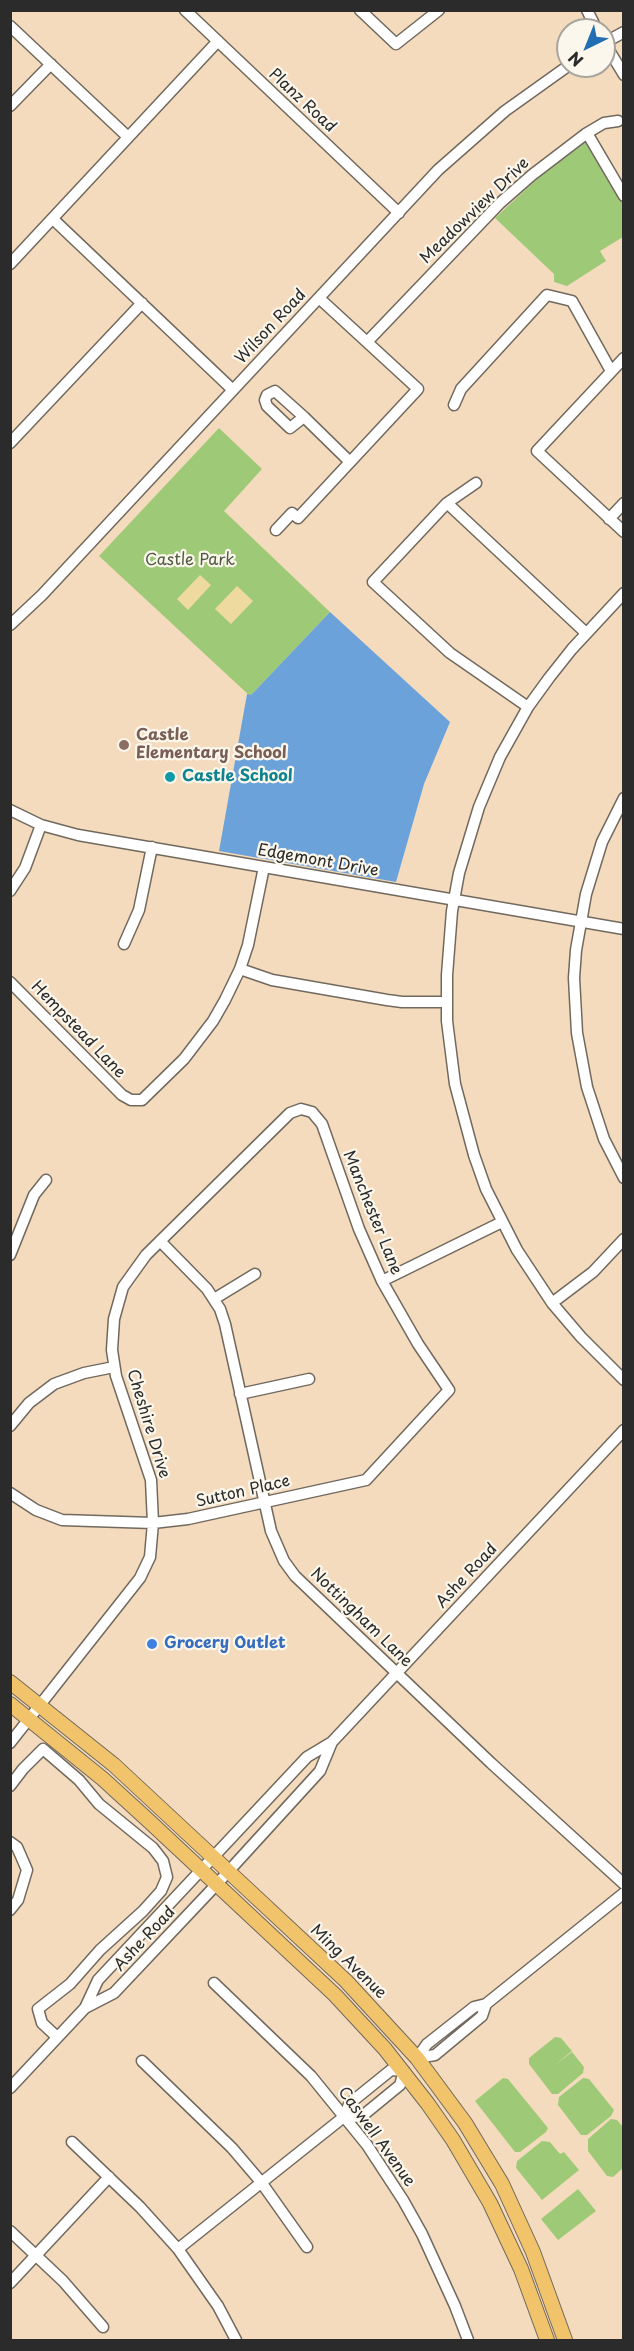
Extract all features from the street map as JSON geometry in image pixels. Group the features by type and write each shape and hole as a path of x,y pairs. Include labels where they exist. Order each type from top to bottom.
{"main road":[{"name":"Ming Avenue","path":"10,1682 114,1766 214,1858 346,1981 417,2058 487,2159 516,2213 550,2293 565,2340"},
{"name":"Ming Avenue","path":"10,1704 103,1779 356,2016 404,2071 453,2140 490,2203 521,2269 548,2340"},
{"path":"356,2016 404,2056 417,2058"},
{"path":"404,2071 422,2077 457,2113"}],"street":[{"name":"Planz Road","path":"185,10 399,213"},
{"path":"360,10 396,44 440,10"},
{"path":"10,26 128,137"},
{"path":"10,264 218,41"},
{"path":"616,62 624,75"},
{"path":"10,106 51,64"},
{"name":"Wilson Road","path":"10,625 42,595 438,170 506,111 556,75"},
{"name":"Meadowview Drive","path":"367,342 500,203 587,133 604,123 618,121"},
{"path":"587,133 622,192"},
{"path":"53,219 234,390"},
{"path":"454,405 461,389 547,295 572,301 611,371"},
{"path":"276,530 292,513 298,518 418,389 319,298"},
{"path":"10,443 142,303"},
{"path":"624,358 537,451 624,532"},
{"path":"304,417 350,462"},
{"path":"476,483 447,503 373,582 450,653 528,707"},
{"path":"447,503 586,633"},
{"path":"609,519 624,503"},
{"path":"622,596 586,633 549,678 528,707 500,757 467,842 454,900 449,938 447,1002 450,1048 463,1120 477,1163 502,1222 522,1258 552,1303 580,1337 624,1380"},
{"path":"624,798 602,842 580,921 575,960 574,1005 581,1060 595,1113 604,1139 624,1178"},
{"name":"Edgemont Drive","path":"10,810 41,825 71,833 624,929"},
{"path":"10,891 25,868 41,825"},
{"path":"124,944 139,910 152,847"},
{"name":"Hempstead Lane","path":"10,982 122,1095 136,1101 149,1094 196,1044 221,1007 240,969 254,924 264,867"},
{"path":"240,969 272,980 387,1000 413,1003 447,1002"},
{"name":"Cheshire Drive","path":"10,1743 140,1578 150,1557 153,1523 151,1480 114,1367 112,1334 118,1301 131,1273 160,1241 290,1113 295,1109 307,1110"},
{"name":"Manchester Lane","path":"307,1110 319,1118 322,1124 359,1229 382,1281 418,1344 449,1390"},
{"path":"10,1255 14,1234 34,1195 46,1180"},
{"path":"382,1281 502,1222"},
{"path":"552,1303 592,1272 624,1239"},
{"name":"Nottingham Lane","path":"160,1241 214,1299 225,1324 264,1502 277,1546 295,1576 491,1763 624,1884"},
{"path":"214,1299 255,1274"},
{"path":"10,1426 29,1403 54,1384 84,1373 114,1367"},
{"path":"240,1394 309,1379"},
{"name":"Sutton Place","path":"10,1493 36,1510 62,1520 153,1523 189,1519 366,1480 449,1390"},
{"name":"Ashe Road","path":"10,2088 85,2008 98,1980 307,1757 332,1742 624,1430"},
{"name":"Ashe Road","path":"85,2008 114,1994 216,1885 320,1772 332,1742"},
{"path":"10,1786 43,1749 79,1780 99,1804 153,1848 163,1861 167,1877 162,1891 100,1950 70,1984 38,2009 42,2023 57,2037"},
{"path":"10,1842 17,1847 27,1870 18,1900 10,1910"},
{"path":"417,2058 435,2055 482,2016 486,2004 624,1893"},
{"name":"Caswell Avenue","path":"214,1983 283,2048 345,2116 389,2178 422,2234 468,2340"},
{"path":"142,2061 208,2124 261,2182 307,2247"},
{"path":"178,2249 345,2116 350,2104 391,2070 404,2071 400,2085 361,2117 345,2116"},
{"path":"72,2142 140,2207 178,2249 212,2298 236,2340"},
{"path":"10,2283 109,2177"},
{"path":"10,2231 63,2281 103,2326"}],"green space":[{"path":"587,133 623,196 623,237 600,251 606,261 567,286 554,282 554,274 495,218"},
{"name":"Castle Park","path":"219,428 262,469 224,511 330,612 250,696 99,556"},
{"path":"555,2037 561,2038 572,2051 554,2066 572,2052 584,2067 583,2073 558,2094 552,2094 529,2064 529,2058"},
{"path":"503,2078 508,2079 548,2128 520,2152 515,2152 475,2101"},
{"path":"583,2078 589,2079 614,2110 611,2116 587,2135 581,2135 558,2105 559,2097"},
{"path":"611,2119 617,2120 624,2128 623,2168 613,2177 607,2176 588,2151 588,2139"},
{"path":"542,2141 550,2142 560,2154 564,2152 579,2170 542,2200 516,2168 517,2161"},
{"path":"578,2189 596,2211 558,2240 541,2219"}],"sand":[{"path":"200,575 211,585 188,610 177,599"},
{"path":"237,586 253,601 231,624 215,609"}],"water":[{"path":"330,612 450,722 424,784 396,882 219,851 247,694 251,695"}],"place":[{"name":"Castle Elementary School","path":"124,745"},
{"name":"Castle School","path":"170,777"},
{"name":"Grocery Outlet","path":"152,1644"}]}
